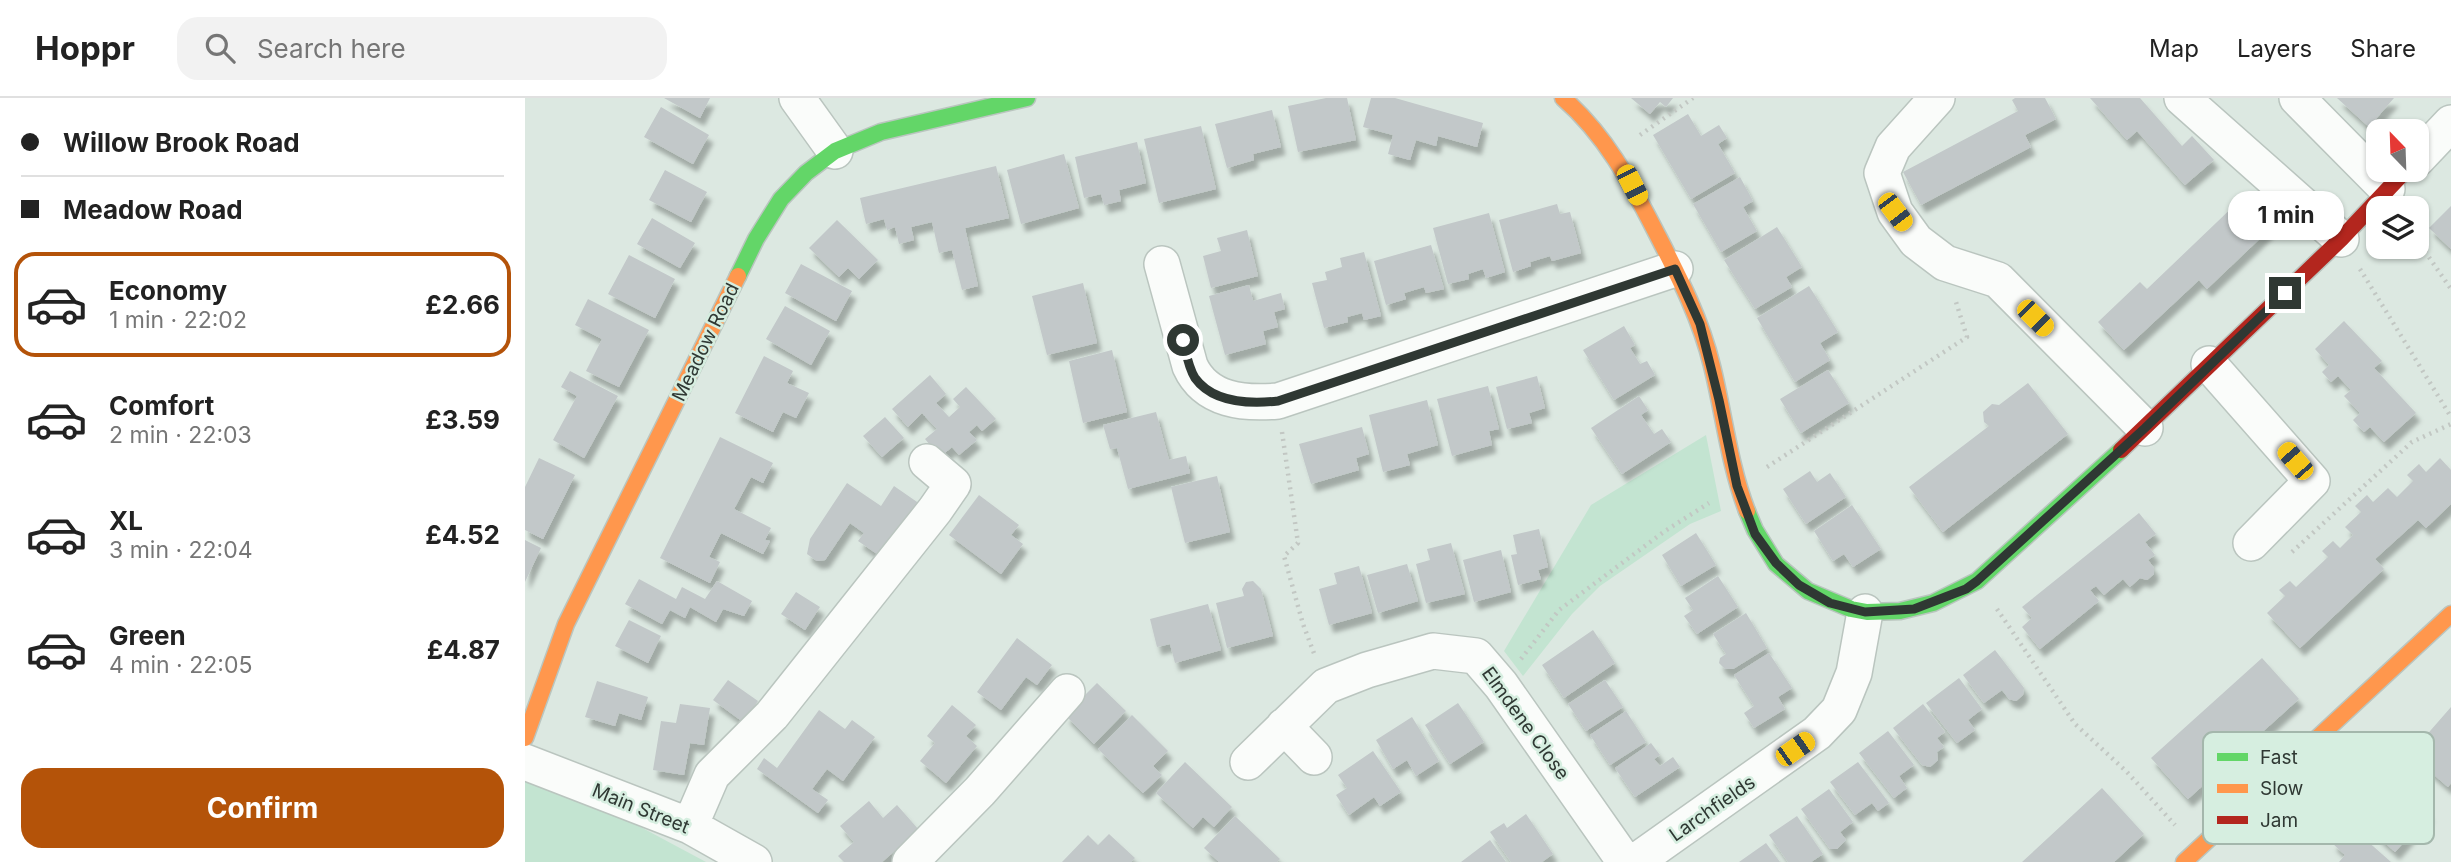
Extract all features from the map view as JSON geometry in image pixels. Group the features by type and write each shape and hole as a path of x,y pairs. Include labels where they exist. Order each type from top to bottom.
{"street":[{"path":"797,98 835,151"},
{"name":"Meadow Road","path":"525,738 566,624 755,239 781,199 806,173 835,151 881,132 1027,98"},
{"path":"1563,98 1581,112 1622,164 1700,324 1737,486 1755,534 1776,563 1799,585 1830,603 1865,612 1914,609 1966,589 1977,581 2145,428 2341,239 2395,182"},
{"path":"1937,98 1892,147 1882,173 1895,212 1916,240 1945,263 1998,280 2145,428"},
{"path":"2182,98 2341,239"},
{"path":"2297,98 2366,155"},
{"path":"2429,146 2451,123"},
{"path":"1162,264 1190,366 1196,378 1205,387 1225,398 1251,404 1278,401 1675,269"},
{"path":"2209,364 2312,481 2251,543"},
{"path":"690,826 712,775 772,715 953,484 927,462"},
{"name":"Larchfields","path":"1635,862 1817,733 1839,710 1854,673 1865,612"},
{"path":"2324,732 2451,614"},
{"name":"Elmdene Close","path":"1248,762 1327,686 1367,670 1433,651 1476,656 1501,685 1625,862"},
{"path":"910,862 980,791 1067,692"},
{"path":"1284,726 1314,757"},
{"name":"Main Street","path":"525,762 690,826 754,862"},
{"path":"2184,862 2203,844"}],"path":[{"path":"1613,153 1693,98"},
{"path":"2341,239 2451,417"},
{"path":"2429,257 2451,289"},
{"path":"1278,401 1298,543 1284,556 1303,624 1327,686"},
{"path":"2251,543 2276,567 2411,442 2451,424"},
{"path":"1977,581 2075,724 2127,772 2196,850"}],"green space":[{"path":"1706,435 1721,511 1690,524 1600,586 1572,614 1523,676 1504,651 1591,505"},
{"path":"525,775 620,816 706,862 525,862"}],"building":[{"path":"664,98 710,98 700,118"},
{"path":"1326,98 1347,98 1356,140 1298,152 1288,106"},
{"path":"1371,98 1395,98 1483,123 1477,147 1438,136 1436,146 1416,140 1410,160 1388,154 1393,135 1363,127"},
{"path":"1631,98 1673,98 1666,107 1660,102 1650,114"},
{"path":"2045,98 2056,119 2025,135 2031,147 1921,205 1903,172 2018,111 2012,100"},
{"path":"2090,98 2140,98 2182,146 2192,136 2214,160 2185,185 2137,131 2127,140"},
{"path":"2337,98 2394,98 2376,119 2366,119 2366,124"},
{"path":"661,107 709,135 693,164 644,137"},
{"path":"1272,110 1281,147 1253,154 1254,160 1227,168 1215,124"},
{"path":"1688,114 1701,136 1719,125 1727,138 1718,144 1735,173 1691,199 1653,135"},
{"path":"1201,126 1216,189 1159,203 1144,139"},
{"path":"1137,142 1146,183 1119,190 1121,201 1104,205 1101,194 1084,198 1075,157"},
{"path":"1064,154 1079,208 1021,224 1007,170"},
{"path":"996,166 1009,218 965,228 978,286 962,290 952,250 939,253 932,222 911,227 914,240 899,244 895,227 887,230 884,219 866,224 860,198"},
{"path":"665,170 707,192 691,222 649,200"},
{"path":"1740,177 1753,201 1743,207 1757,231 1721,252 1693,204"},
{"path":"2240,200 2269,230 2207,289 2199,280 2124,350 2098,322 2140,282 2147,289"},
{"path":"1557,204 1560,214 1570,212 1581,253 1552,261 1550,256 1530,262 1531,266 1513,272 1499,220"},
{"path":"2451,206 2451,249 2429,228"},
{"path":"1489,213 1505,272 1486,278 1483,269 1468,274 1469,279 1448,284 1433,228"},
{"path":"652,218 695,243 680,268 637,244"},
{"path":"837,220 878,260 859,279 848,268 839,277 809,248"},
{"path":"1777,227 1802,267 1786,277 1792,287 1755,309 1724,260"},
{"path":"1247,230 1258,276 1211,288 1203,256 1221,251 1217,238"},
{"path":"1431,245 1444,289 1426,293 1424,287 1404,293 1406,299 1386,305 1374,261"},
{"path":"1364,252 1381,316 1364,320 1362,313 1347,317 1348,322 1324,328 1312,283 1327,280 1325,272 1342,267 1340,258"},
{"path":"629,255 675,279 655,318 608,294"},
{"path":"801,264 852,291 836,321 785,293"},
{"path":"1083,283 1097,343 1047,355 1032,296"},
{"path":"1249,285 1253,301 1281,293 1285,309 1274,312 1278,327 1263,331 1266,344 1225,355 1209,296"},
{"path":"1809,286 1838,332 1820,343 1830,360 1795,382 1757,318"},
{"path":"588,299 649,330 619,387 586,371 602,339 575,325"},
{"path":"785,306 830,331 811,365 766,339"},
{"path":"2344,321 2382,361 2374,368 2416,413 2384,442 2370,427 2364,432 2353,420 2360,413 2344,396 2351,390 2338,376 2331,382 2322,372 2329,365 2315,349"},
{"path":"1624,326 1635,345 1630,348 1640,364 1647,361 1655,375 1614,400 1583,350"},
{"path":"1112,350 1127,412 1083,423 1069,361"},
{"path":"764,356 793,371 787,383 809,393 796,418 783,412 773,432 735,413"},
{"path":"1828,370 1849,403 1801,433 1780,399"},
{"path":"570,371 618,396 584,458 553,440 577,396 561,387"},
{"path":"930,375 946,394 936,403 949,417 960,407 953,399 966,387 996,419 982,431 977,425 969,432 977,440 959,455 952,447 940,457 925,439 937,429 922,413 908,427 892,409"},
{"path":"1537,376 1545,408 1529,413 1532,423 1507,429 1496,387"},
{"path":"2028,383 2068,434 1943,532 1909,487 1989,426 1984,422 1983,412 1992,404 1999,405"},
{"path":"1488,386 1499,429 1489,431 1492,445 1452,456 1437,399"},
{"path":"1639,396 1648,410 1641,415 1654,434 1662,429 1671,442 1622,474 1591,428"},
{"path":"1427,400 1438,445 1407,454 1410,465 1383,472 1369,415"},
{"path":"1156,412 1169,460 1186,456 1190,473 1128,489 1117,448 1110,449 1103,425"},
{"path":"885,417 904,438 882,457 863,436"},
{"path":"1362,427 1369,454 1356,458 1359,470 1311,484 1299,444"},
{"path":"720,437 773,463 763,483 751,477 734,509 771,528 765,540 770,541 763,554 721,533 709,557 720,562 710,583 660,558"},
{"path":"539,458 575,475 543,539 525,530 525,487"},
{"path":"2440,458 2451,470 2451,504 2426,528 2418,520 2375,559 2384,569 2300,648 2267,613 2285,596 2279,590 2290,581 2296,587 2328,557 2322,551 2333,541 2340,548 2353,535 2345,527 2361,512 2355,506 2367,495 2373,502 2388,488 2397,497 2413,481 2407,475 2419,464 2426,472"},
{"path":"1810,471 1817,482 1830,473 1846,497 1806,524 1783,489"},
{"path":"1217,476 1230,532 1185,543 1171,487"},
{"path":"847,483 881,506 894,486 920,504 883,558 858,541 864,533 850,523 825,560 817,561 807,554 810,539"},
{"path":"979,495 1019,525 1011,535 1023,544 1001,574 949,535"},
{"path":"1852,505 1881,549 1853,567 1844,554 1833,561 1814,531"},
{"path":"2139,513 2156,534 2145,542 2155,555 2148,560 2154,568 2154,574 2147,580 2140,578 2130,587 2123,579 2104,595 2096,586 2090,590 2099,601 2040,649 2022,627 2032,618 2022,607"},
{"path":"1539,529 1548,567 1538,570 1541,579 1518,585 1511,555 1517,554 1513,535"},
{"path":"1696,533 1716,565 1681,586 1662,555"},
{"path":"525,540 541,548 525,582"},
{"path":"1451,543 1465,594 1426,603 1416,564 1430,560 1427,549"},
{"path":"1501,550 1511,592 1474,602 1463,560"},
{"path":"1407,564 1418,601 1378,613 1367,575"},
{"path":"1359,566 1372,613 1329,625 1319,589 1337,584 1334,573"},
{"path":"1718,576 1738,607 1697,634 1684,616 1693,610 1685,598"},
{"path":"639,579 676,599 682,587 705,599 717,581 752,601 744,616 723,609 716,622 690,607 685,618 670,610 662,624 625,604"},
{"path":"1253,581 1261,589 1273,636 1227,648 1216,603 1244,596 1242,589 1246,582"},
{"path":"796,592 820,607 805,630 781,614"},
{"path":"1208,604 1221,650 1175,663 1170,644 1157,647 1150,619"},
{"path":"1746,613 1767,648 1733,669 1725,669 1719,663 1720,658 1726,654 1713,634"},
{"path":"629,620 661,636 648,663 615,646"},
{"path":"1593,630 1615,663 1564,698 1542,665"},
{"path":"1017,638 1052,665 1037,685 1026,677 1001,710 977,692"},
{"path":"1995,650 2024,688 2023,695 2016,701 2009,699 2002,690 1984,703 1963,675"},
{"path":"1769,653 1792,688 1778,697 1785,709 1754,728 1744,713 1754,706 1734,675"},
{"path":"2262,658 2299,699 2262,732 2203,732 2203,785 2188,799 2151,758"},
{"path":"1959,678 1982,709 1968,720 1975,730 1957,743 1926,703"},
{"path":"728,680 758,701 743,722 713,700"},
{"path":"1605,680 1623,707 1586,731 1568,704"},
{"path":"597,681 648,697 641,720 619,713 615,726 585,717"},
{"path":"1097,683 1126,711 1094,744 1065,715"},
{"path":"1458,703 1484,742 1450,764 1425,725"},
{"path":"680,704 710,708 704,745 690,743 684,775 653,770 661,721 676,723"},
{"path":"1923,704 1945,732 1937,738 1944,747 1937,752 1938,760 1930,767 1922,765 1893,728"},
{"path":"952,705 976,725 966,736 977,746 946,783 920,761 935,743 927,736"},
{"path":"2451,707 2451,783 2448,787 2434,775 2434,732 2429,732"},
{"path":"819,710 845,729 852,720 875,737 843,781 827,769 812,789 828,800 818,813 757,769 764,758 777,768"},
{"path":"1626,711 1646,742 1610,765 1590,735"},
{"path":"1132,715 1168,751 1153,766 1162,775 1143,793 1098,749"},
{"path":"1412,717 1439,761 1416,776 1407,760 1393,769 1376,740"},
{"path":"1888,731 1914,765 1899,776 1907,788 1894,798 1859,753"},
{"path":"1651,743 1660,755 1654,759 1660,766 1673,757 1680,767 1635,797 1615,768"},
{"path":"1373,751 1401,792 1380,806 1374,797 1349,815 1336,795 1347,788 1338,775"},
{"path":"1185,762 1232,807 1214,827 1203,817 1193,828 1156,793"},
{"path":"1858,762 1889,803 1878,811 1872,803 1855,815 1830,782"},
{"path":"2102,788 2144,834 2114,862 2022,862"},
{"path":"1829,789 1853,822 1840,832 1846,840 1837,849 1830,849 1801,809"},
{"path":"869,801 883,818 897,805 919,830 882,862 844,862 838,856 854,842 840,826"},
{"path":"1526,814 1553,854 1542,862 1511,862 1490,832 1504,823 1507,828"},
{"path":"1235,816 1280,859 1277,862 1219,862 1204,848"},
{"path":"1797,816 1823,854 1811,862 1788,862 1769,835"},
{"path":"1109,834 1135,858 1131,862 1062,862 1088,835 1098,845"},
{"path":"1490,840 1506,862 1461,862"},
{"path":"1766,843 1780,862 1739,862"},
{"path":"2333,844 2371,844 2391,862 2339,862 2345,855"},
{"path":"2386,844 2402,844 2395,852"}],"traffic: fast":[{"path":"738,276 756,239 781,199 806,173 835,151 881,132 1027,98"},
{"path":"1747,511 1755,530 1776,564 1808,591 1851,609 1867,612 1900,611 1933,603 1977,581 2121,450"}],"traffic: slow":[{"path":"1563,98 1593,129 1618,163 1689,300 1707,349 1731,457 1747,511"},
{"path":"525,738 566,624 738,276"},
{"path":"2324,732 2451,614"},
{"path":"2184,862 2203,844"}],"traffic: jam":[{"path":"2121,450 2341,239 2395,182"}],"route":[{"path":"1183,340 1190,366 1205,387 1225,398 1251,404 1278,401 1675,269 1700,324 1737,486 1755,534 1776,563 1799,585 1830,603 1865,612 1914,609 1966,589 1977,581 2145,428 2285,293"}]}
